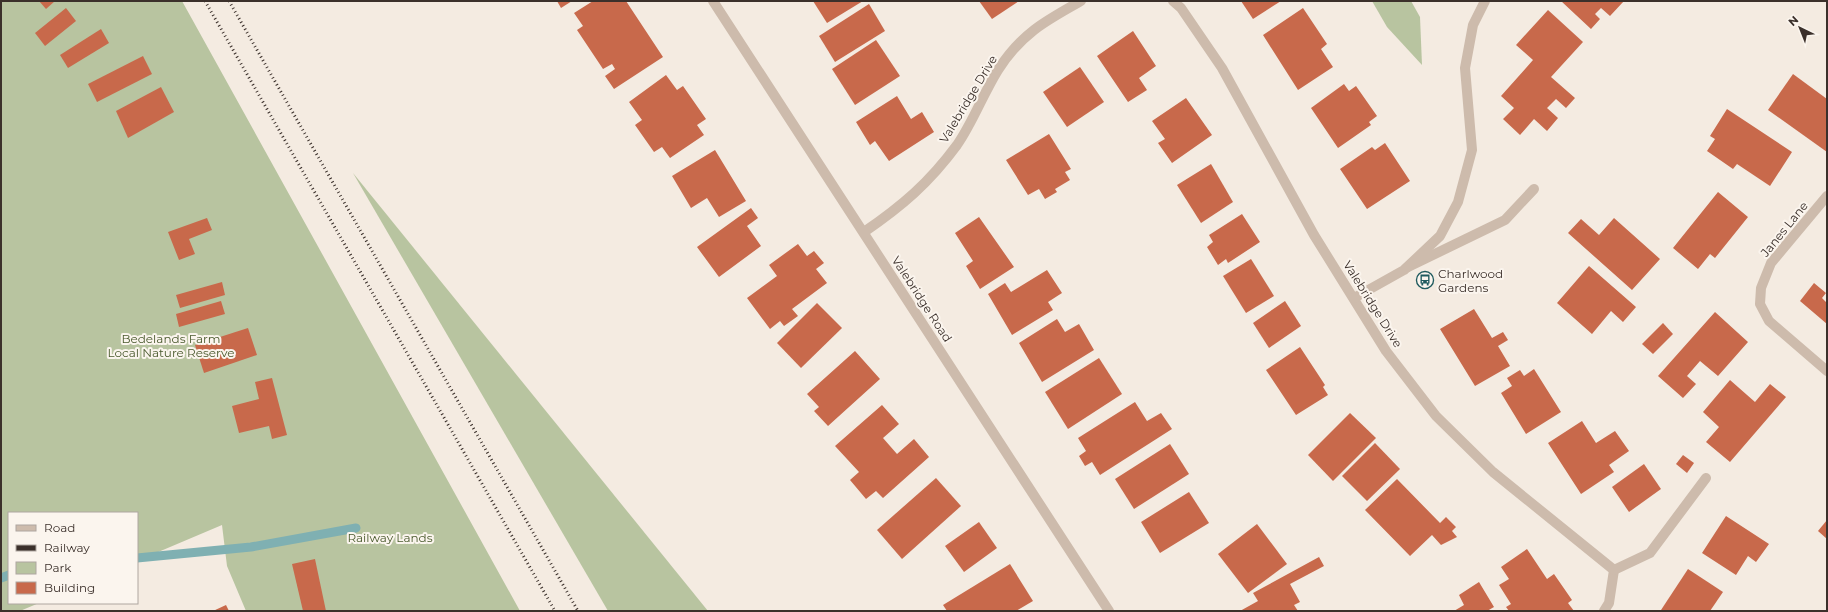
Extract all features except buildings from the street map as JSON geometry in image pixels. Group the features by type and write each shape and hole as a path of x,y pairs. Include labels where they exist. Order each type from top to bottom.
{"street":[{"name":"Valebridge Road","path":"713,1 1109,611"},
{"name":"Valebridge Drive","path":"864,232 900,206 932,177 958,144 998,70 1017,44 1037,26 1081,1"},
{"name":"Valebridge Drive","path":"1173,1 1181,8 1222,68 1314,236 1386,351 1436,416 1493,472 1614,570"},
{"path":"1404,270 1440,236 1458,202 1472,150 1465,68 1473,25 1485,1"},
{"path":"1354,298 1404,270 1505,220 1534,189"},
{"name":"Janes Lane","path":"1827,196 1771,263 1761,288 1760,304 1769,321 1827,371"},
{"path":"1604,611 1609,603 1614,570 1650,552 1706,478"}],"green space":[{"name":"Bedelands Farm Local Nature Reserve","path":"1,1 182,1 520,611 246,611 227,566 222,525 138,561 138,512 8,512 8,604 37,604 20,611 1,611"},
{"path":"1372,1 1411,1 1420,17 1422,65 1387,27"},
{"path":"353,173 708,611 608,611"}],"waterway":[{"path":"138,558 251,547 356,528"},
{"path":"1,578 8,575"}],"railway":[{"path":"205,1 555,611"},
{"path":"229,1 578,611"}],"place":[{"name":"Charlwood Gardens","path":"1425,280"}],"park label":[{"name":"Railway Lands","path":"390,537"}]}
